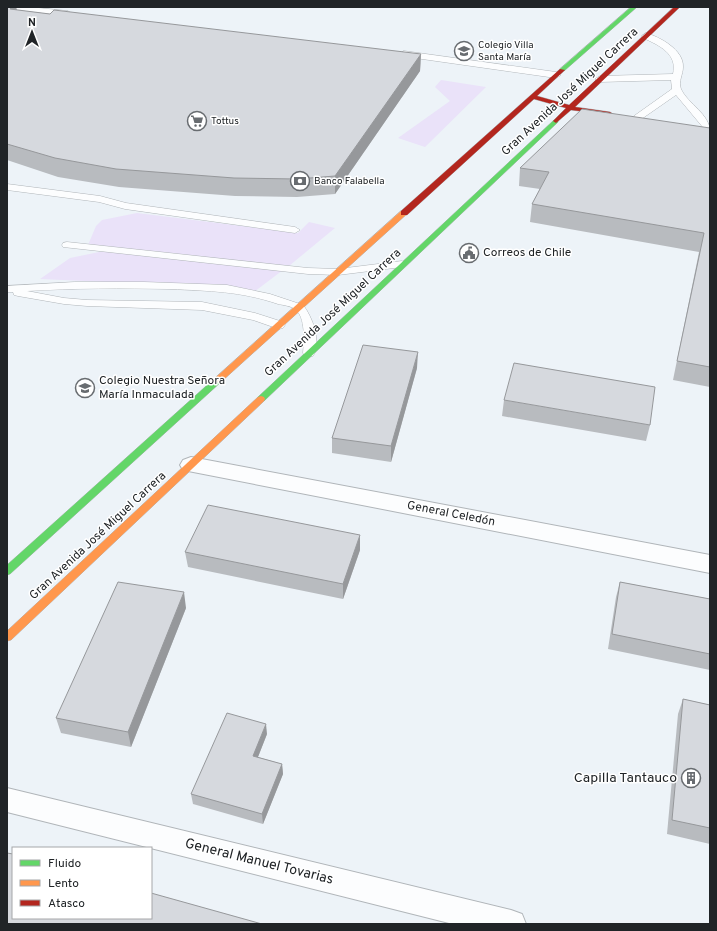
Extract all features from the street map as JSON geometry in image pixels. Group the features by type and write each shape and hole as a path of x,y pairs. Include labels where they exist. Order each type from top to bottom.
{"main road":[{"name":"Gran Avenida José Miguel Carrera","path":"7,571 556,75 634,7"},
{"name":"Gran Avenida José Miguel Carrera","path":"7,637 191,465 402,264 571,108 676,7"},
{"path":"533,97 571,108 616,115"},
{"path":"633,117 651,120"},
{"path":"695,127 710,129"}],"street":[{"name":"General Celedón","path":"191,465 710,564"},
{"name":"General Manuel Tovarias","path":"7,800 512,924"}],"lane":[{"path":"7,7 78,16"},
{"path":"646,36 663,44 675,54 679,67 675,77 677,90 710,129"},
{"path":"395,53 514,68 556,75"},
{"path":"600,79 675,77"},
{"path":"633,117 677,90"},
{"path":"7,187 100,199 126,206 295,230"},
{"path":"67,245 308,271 338,272 402,264"},
{"path":"7,289 75,285 144,285 227,288 266,296 299,307 304,313 310,326 309,353"},
{"path":"7,289 41,297 79,302 202,306 255,316 279,325"}],"shaded area":[{"path":"441,80 486,87 425,147 398,138 450,101 435,87"},
{"path":"137,213 298,233 309,222 335,228 289,266 88,245 96,226 102,220"},
{"path":"104,251 283,270 254,292 152,284 40,279 70,258"}],"building":[{"name":"Tottus","path":"7,7 12,7 10,9 50,14 54,10 421,54 335,176 297,179 234,178 116,169 55,158 7,144"},
{"path":"582,109 710,128 710,367 677,361 704,233 532,204 549,172 520,168"},
{"path":"363,345 418,352 391,446 332,438"},
{"path":"514,363 655,387 650,425 504,400"},
{"path":"208,505 360,535 343,584 185,552"},
{"path":"118,582 184,592 128,732 56,718"},
{"path":"620,582 710,599 710,654 612,634"},
{"name":"Capilla Tantauco","path":"683,699 710,705 710,828 672,820"},
{"path":"227,713 266,724 253,756 282,764 262,814 191,794"},
{"path":"7,853 12,854 12,919 152,919 152,893 262,924 7,924"}],"traffic: fast":[{"path":"562,70 634,7"},
{"path":"261,399 556,121"},
{"path":"7,571 218,380"}],"traffic: slow":[{"path":"218,380 404,213"},
{"path":"7,637 261,399"}],"traffic: jam":[{"path":"556,121 677,7"},
{"path":"404,213 562,70"},
{"path":"533,97 571,108 610,114"}],"place":[{"name":"Colegio Villa Santa María","path":"464,51"},
{"name":"Tottus","path":"197,121"},
{"name":"Banco Falabella","path":"300,181"},
{"name":"Correos de Chile","path":"469,253"},
{"name":"Colegio Nuestra Señora María Inmaculada","path":"85,388"},
{"name":"Capilla Tantauco","path":"691,778"}]}
